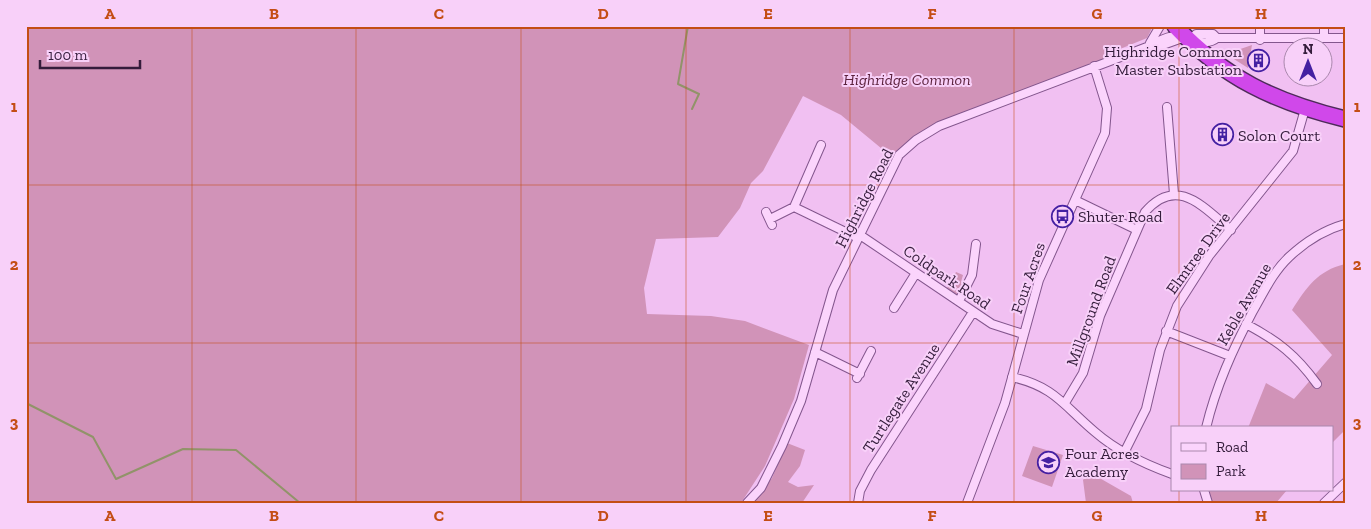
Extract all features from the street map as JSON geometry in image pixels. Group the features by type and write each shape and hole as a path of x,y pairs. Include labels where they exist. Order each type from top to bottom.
{"highway":[{"path":"1184,34 1222,69 1272,95 1306,109 1345,119"}],"street":[{"path":"1149,46 1160,26"},
{"path":"1260,26 1260,40"},
{"path":"1324,26 1324,38"},
{"name":"Highridge Road","path":"747,503 761,488 782,446 801,401 833,290 894,163 899,155 916,140 954,120 1149,46 1160,46 1184,34 1213,34 1217,38 1284,39"},
{"name":"Four Acres","path":"967,503 1012,377 1039,280 1107,126 1107,108 1094,66"},
{"path":"1167,107 1174,194 1192,198 1231,230"},
{"name":"Elmtree Drive","path":"1124,453 1146,409 1166,331 1189,285 1293,151 1306,109"},
{"path":"769,219 794,206 820,145"},
{"name":"Millground Road","path":"1065,403 1084,373 1100,316 1145,212 1156,200 1174,194"},
{"path":"1074,200 1138,230"},
{"name":"Coldpark Road","path":"794,206 859,236 992,324 1023,334"},
{"name":"Keble Avenue","path":"1207,426 1216,390 1230,356 1269,281 1290,256 1320,234 1345,224"},
{"path":"959,301 972,275 976,244"},
{"path":"894,308 916,273"},
{"name":"Turtlegate Avenue","path":"858,503 864,482 871,470 974,312"},
{"path":"1246,324 1282,345 1300,362 1317,384"},
{"path":"1166,331 1230,356"},
{"path":"814,352 858,376 871,351"},
{"path":"1012,377 1041,385 1065,403 1094,431 1124,453 1149,466 1171,474"},
{"path":"1324,503 1345,483"}],"green space":[{"name":"Highridge Common","path":"26,26 1153,26 1147,38 1120,49 1121,53 940,122 914,138 893,158 841,115 803,96 763,171 751,183 740,208 718,237 656,239 644,288 647,314 711,316 745,321 809,345 794,399 765,466 741,503 26,503"},
{"path":"1252,45 1248,68 1226,54"},
{"path":"1345,264 1345,430 1334,441 1334,426 1249,426 1266,383 1294,399 1332,355 1292,310 1314,281 1335,267"},
{"path":"956,272 963,275 961,282 965,284 958,296 947,288"},
{"path":"787,443 805,450 800,466 788,482 798,487 814,485 802,503 753,503 772,478"},
{"path":"1033,446 1063,455 1052,487 1022,476"},
{"path":"1089,472 1131,496 1133,503 1086,503 1083,480"},
{"path":"1209,492 1285,492 1276,503 1212,503"}],"waterway":[{"path":"688,26 678,84 699,94 692,109"},
{"path":"26,403 93,437 116,479 183,449 236,450 300,503"}],"place":[{"name":"Highridge Common Master Substation","path":"1258,60"},
{"name":"Solon Court","path":"1222,135"},
{"name":"Shuter Road","path":"1062,216"},
{"name":"Four Acres Academy","path":"1049,462"}]}
